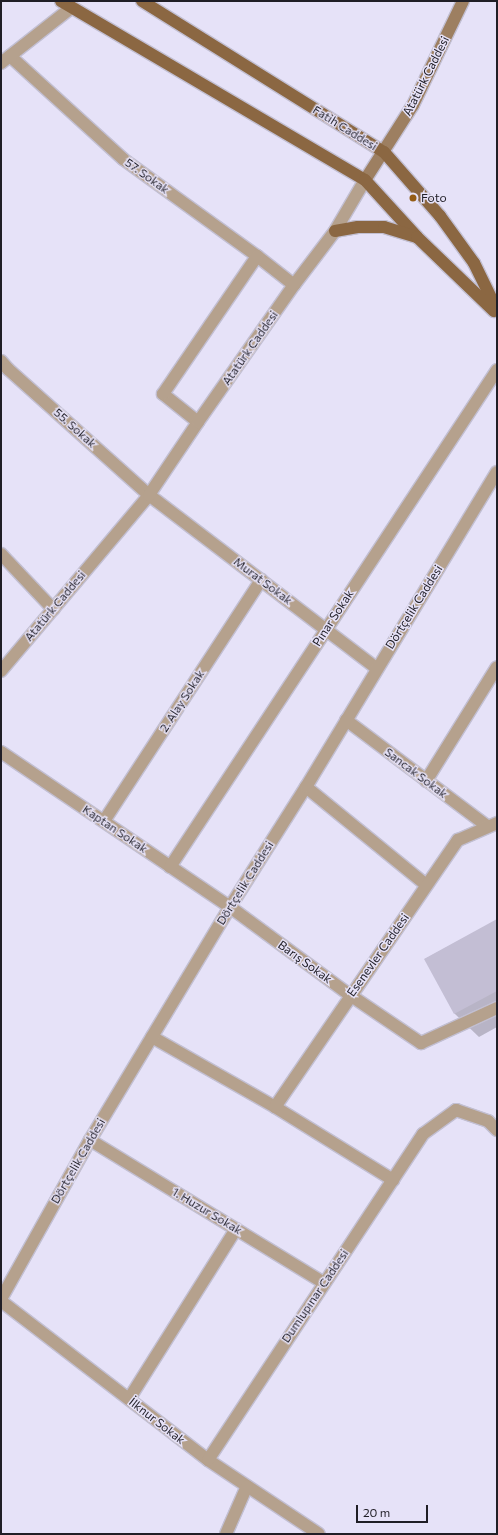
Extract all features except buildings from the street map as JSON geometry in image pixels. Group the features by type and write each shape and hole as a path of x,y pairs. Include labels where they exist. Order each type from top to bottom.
{"main road":[{"path":"60,1 366,180 416,237 497,314"},
{"name":"Fatih Caddesi","path":"142,1 384,152 448,228 474,263 497,310"},
{"name":"Atatürk Caddesi","path":"366,180 413,105 464,1"},
{"path":"335,230 358,227 384,227 416,237"}],"street":[{"path":"6,59 71,8"},
{"name":"57. Sokak","path":"6,59 123,159 257,256 294,285"},
{"name":"Atatürk Caddesi","path":"1,671 149,495 294,285 335,230 366,180"},
{"path":"198,422 164,394 257,256"},
{"name":"55. Sokak","path":"1,361 8,369 149,495"},
{"name":"Pınar Sokak","path":"170,867 497,370"},
{"name":"Dörtçelik Caddesi","path":"1,1300 90,1140 230,907 306,787 376,668 497,472"},
{"name":"Murat Sokak","path":"149,495 376,668"},
{"path":"1,554 53,609"},
{"name":"2. Alay Sokak","path":"104,822 261,580"},
{"path":"426,781 497,667"},
{"name":"Sancak Sokak","path":"346,720 426,781 492,825"},
{"name":"Kaptan Sokak","path":"1,752 230,907"},
{"path":"306,787 426,885"},
{"name":"Esenevler Caddesi","path":"275,1107 350,995 458,840 492,825"},
{"name":"Barış Sokak","path":"230,907 350,995 421,1043 497,1008"},
{"path":"152,1037 275,1107 393,1180"},
{"name":"Dumlupınar Caddesi","path":"208,1460 423,1134 456,1110 488,1121 497,1130"},
{"name":"1. Huzur Sokak","path":"90,1140 324,1283"},
{"path":"129,1398 236,1229"},
{"name":"İlknur Sokak","path":"1,1300 208,1460 319,1534"},
{"path":"226,1534 247,1486"}],"place":[{"name":"Foto","path":"413,198"}]}
